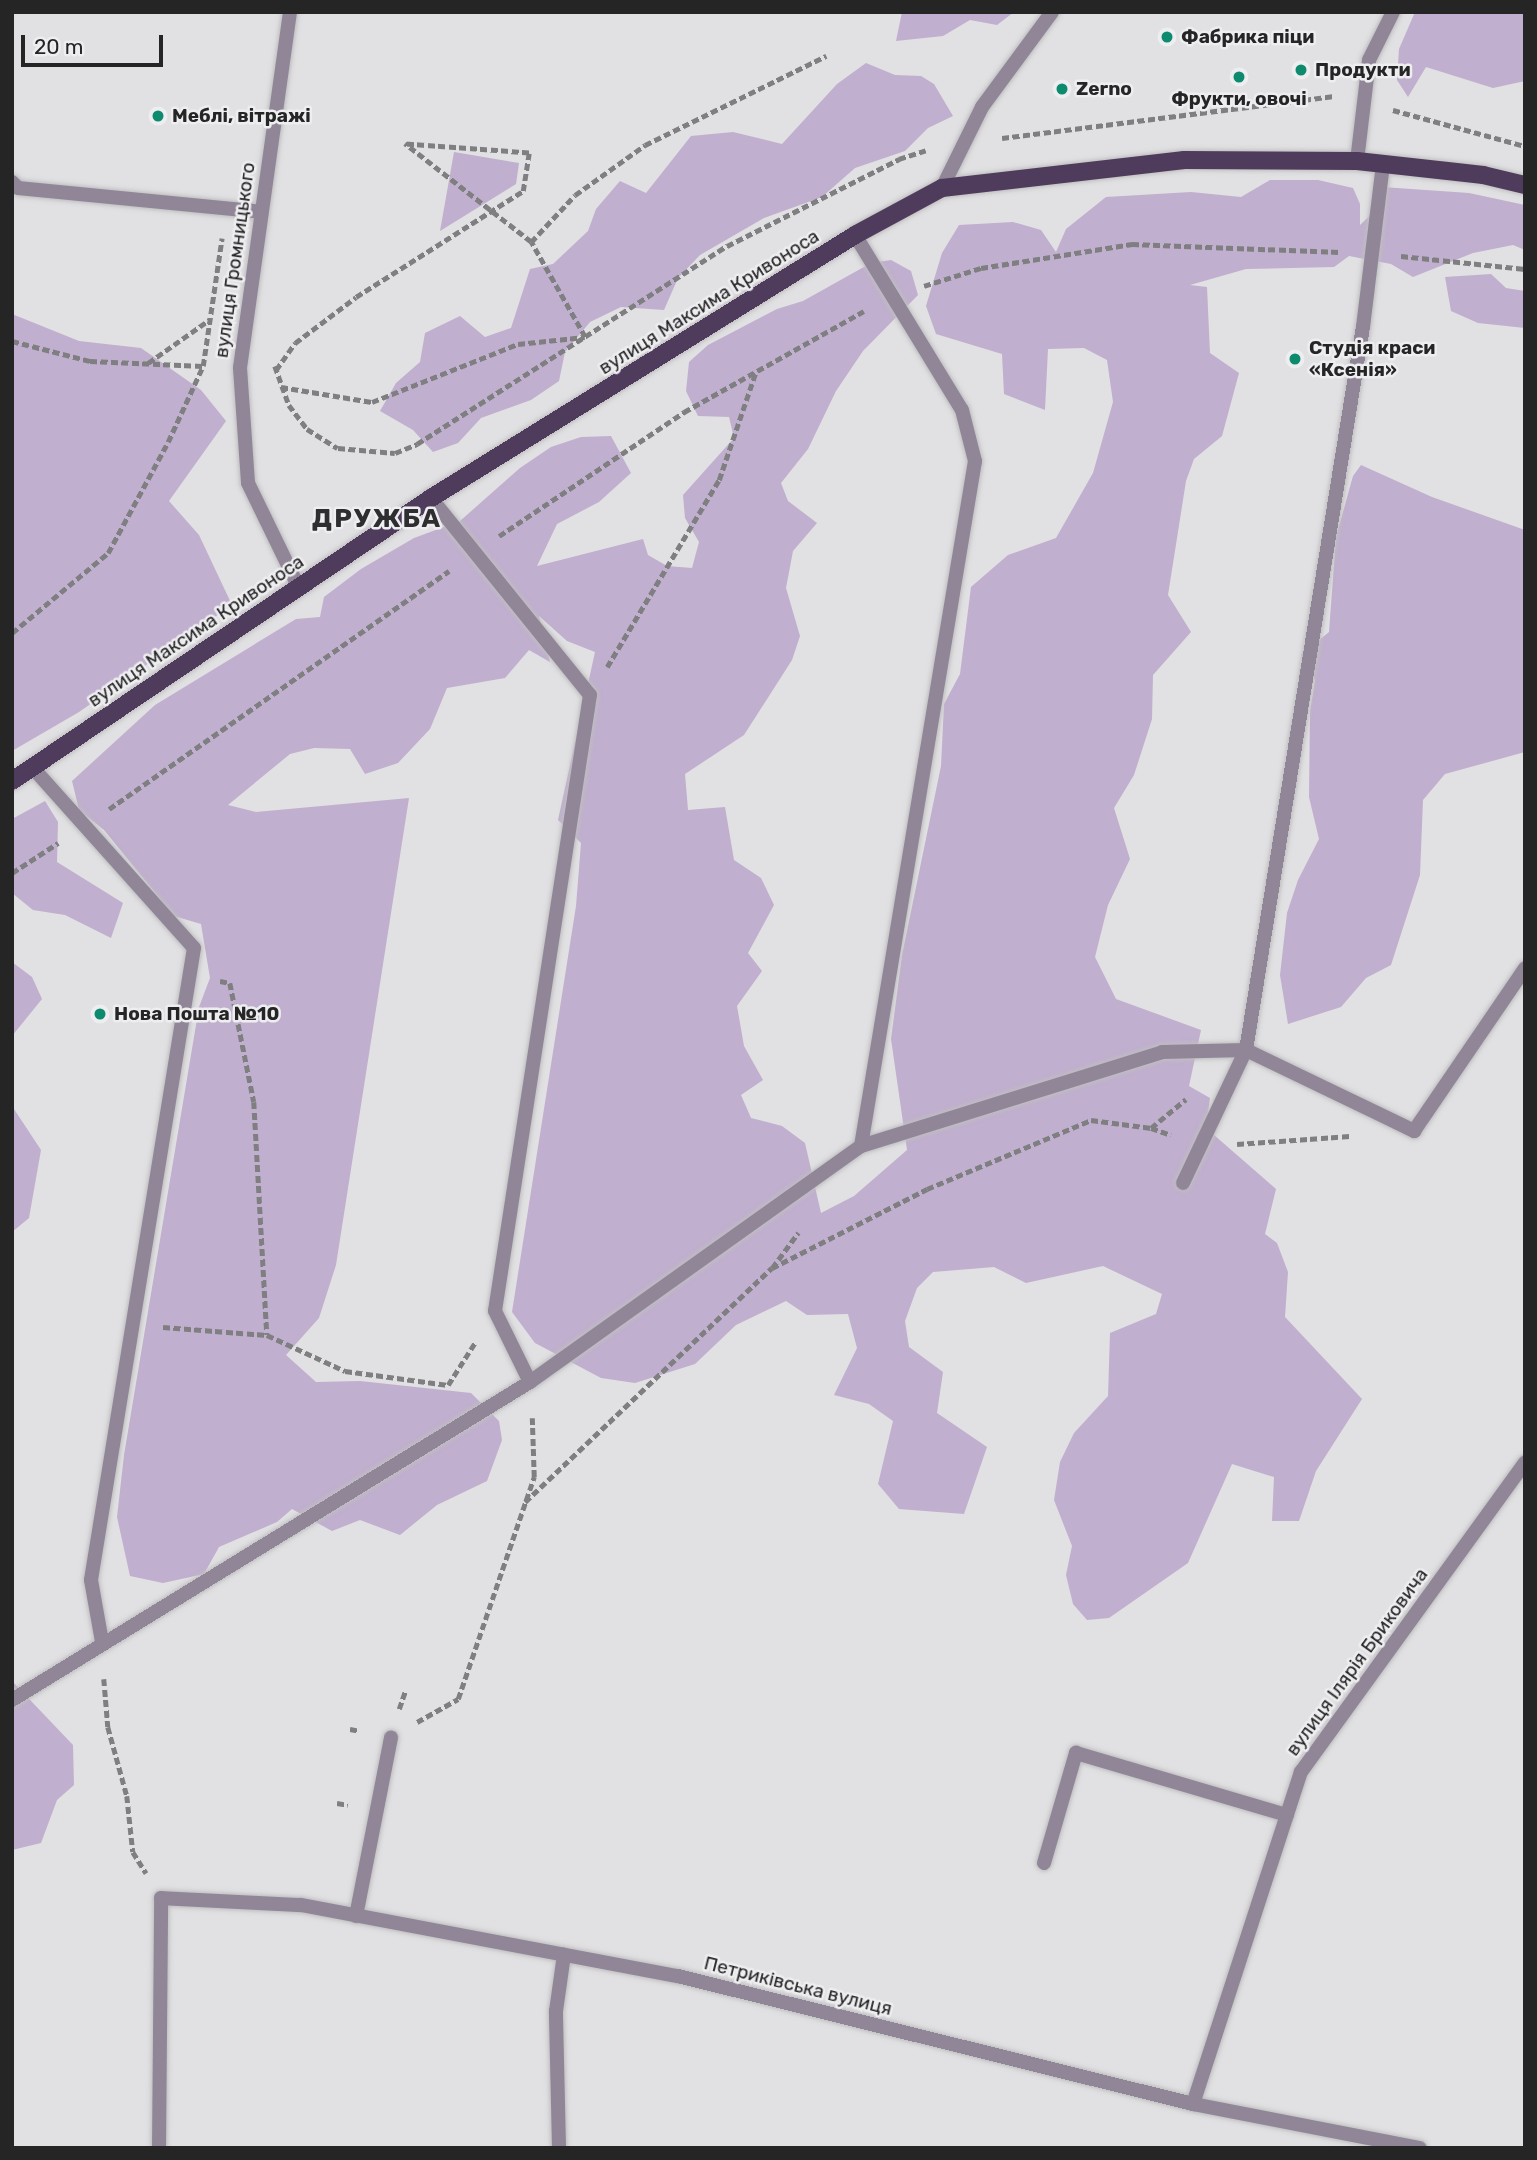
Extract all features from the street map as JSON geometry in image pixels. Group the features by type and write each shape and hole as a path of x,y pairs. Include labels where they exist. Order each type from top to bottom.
{"main road":[{"name":"вулиця Максима Кривоноса","path":"12,781 431,498 855,235 942,188 1184,160 1357,161 1483,175 1525,185"}],"street":[{"name":"вулиця Громницького","path":"290,12 240,368 248,483 298,586"},
{"path":"942,188 982,107 1052,12"},
{"path":"1357,161 1368,60 1393,12"},
{"path":"1183,1183 1246,1050 1363,327 1369,253 1383,163"},
{"path":"12,182 18,187 261,212"},
{"path":"855,235 962,410 975,461 861,1146"},
{"path":"431,498 590,695 495,1311 530,1382"},
{"path":"33,768 194,948 91,1580 102,1642"},
{"path":"12,1700 102,1642 530,1382 861,1146 1162,1052 1246,1050 1414,1131 1525,968"},
{"name":"вулиця Ілярія Бриковича","path":"1193,2104 1301,1772 1525,1462"},
{"path":"356,1916 391,1737"},
{"path":"1044,1863 1076,1754 1287,1815"},
{"name":"Петриківська вулиця","path":"159,2148 161,1898 301,1905 678,1976 1193,2104 1420,2148"},
{"path":"559,2148 556,2011 564,1955"}],"path":[{"path":"531,242 575,195 645,145 826,56"},
{"path":"276,370 295,343 356,297 488,212 523,191 529,153 405,144 488,212 531,242 585,337 518,344 372,402 281,387"},
{"path":"12,873 83,827 475,553 684,412 892,296 981,268 1132,244 1369,253 1525,268"},
{"path":"148,363 210,320"},
{"path":"12,341 90,360 203,366 108,552 12,633"},
{"path":"273,358 281,387 307,429 338,448 395,453 417,444"},
{"path":"590,695 719,480 755,372"},
{"path":"230,983 254,1102 267,1335"},
{"path":"1151,1128 1193,1093"},
{"path":"772,1268 927,1189 1091,1120 1151,1128 1200,1146 1359,1136"},
{"path":"525,1502 772,1268 805,1224"},
{"path":"174,1329 267,1335 345,1370 448,1385 495,1311"},
{"path":"391,1737 458,1699 534,1477 530,1382"},
{"path":"102,1642 107,1727 127,1796 133,1852"}],"shaded area":[{"path":"902,12 1014,12 997,25 970,20 943,36 896,41"},
{"path":"1415,12 1525,12 1525,81 1493,88 1426,67 1408,97 1397,80 1399,49"},
{"path":"866,63 895,75 921,76 934,84 953,116 928,128 905,151 855,168 822,197 764,218 700,255 678,278 664,310 621,307 590,322 565,352 559,381 531,400 481,418 458,443 433,452 413,430 380,411 396,383 420,362 425,333 460,316 485,337 511,328 530,269 553,264 588,231 596,209 620,181 646,193 691,136 733,132 782,144 837,84"},
{"path":"454,152 519,163 516,184 440,231"},
{"path":"1270,180 1318,180 1353,188 1360,204 1360,225 1379,207 1382,187 1469,193 1525,205 1525,250 1513,245 1473,253 1413,277 1391,264 1349,256 1334,267 1246,269 1190,285 1207,287 1210,353 1239,373 1222,436 1194,459 1186,481 1168,595 1191,632 1153,675 1152,719 1134,775 1114,808 1130,859 1108,905 1095,957 1116,999 1201,1030 1189,1086 1210,1098 1206,1128 1276,1189 1265,1234 1277,1243 1288,1272 1285,1317 1362,1399 1316,1471 1299,1521 1272,1521 1274,1477 1232,1464 1188,1563 1109,1618 1087,1620 1073,1604 1066,1575 1072,1546 1054,1500 1060,1462 1074,1433 1108,1396 1110,1333 1156,1314 1162,1294 1103,1266 1026,1283 994,1267 933,1272 917,1288 905,1321 909,1347 943,1372 937,1413 987,1447 964,1514 899,1509 878,1484 893,1421 869,1404 834,1395 857,1348 848,1314 807,1315 786,1301 736,1325 695,1364 635,1383 601,1378 535,1343 512,1312 576,906 581,843 558,820 595,652 567,641 539,616 550,662 529,650 505,678 447,688 430,729 398,763 365,774 350,749 314,748 290,754 228,805 256,812 409,798 336,1265 319,1318 286,1355 316,1382 360,1381 471,1393 499,1421 502,1440 487,1481 437,1505 400,1535 360,1520 332,1531 292,1509 277,1522 219,1547 204,1574 163,1583 130,1576 117,1517 124,1455 199,1007 210,978 201,924 174,916 104,830 79,810 72,781 155,705 296,619 320,617 324,597 361,569 414,538 460,521 520,468 551,447 581,437 611,436 631,473 599,502 557,524 537,566 643,539 648,555 667,566 692,568 699,542 685,518 683,495 734,438 729,417 698,416 686,391 689,362 708,345 777,309 803,301 871,263 891,260 911,271 918,295 863,351 836,391 808,449 781,483 788,501 817,523 793,551 786,588 800,636 792,660 744,735 685,774 688,810 725,807 734,860 761,878 774,905 748,953 762,971 737,1006 744,1046 763,1080 741,1095 751,1118 782,1126 805,1143 821,1213 854,1196 907,1150 891,1039 902,955 941,766 944,704 960,674 971,587 1008,555 1056,538 1093,473 1113,402 1107,360 1084,348 1048,349 1045,410 1004,394 1002,354 936,334 926,306 942,253 959,225 1013,222 1041,230 1056,252 1066,229 1106,197 1191,192 1241,197"},
{"path":"1491,274 1506,288 1525,291 1525,328 1478,323 1451,311 1445,277"},
{"path":"12,314 79,341 141,348 201,390 226,421 169,501 199,535 232,605 79,712 12,751"},
{"path":"1361,465 1432,497 1525,530 1525,752 1445,774 1423,800 1420,875 1391,965 1366,978 1341,1007 1288,1024 1280,975 1287,913 1298,880 1319,839 1309,797 1310,711 1315,680 1301,655 1329,632 1336,537 1353,476"},
{"path":"45,801 58,822 57,862 123,903 111,938 65,915 33,910 12,893 12,819"},
{"path":"12,962 32,977 42,999 12,1036"},
{"path":"12,1106 41,1150 29,1218 12,1232"},
{"path":"12,1681 73,1745 74,1785 57,1800 41,1843 12,1850"}],"place":[{"name":"Фабрика піци","path":"1167,37"},
{"name":"Продукти","path":"1301,70"},
{"name":"Фрукти, овочі","path":"1239,77"},
{"name":"Zerno","path":"1062,89"},
{"name":"Меблі, вітражі","path":"158,116"},
{"name":"Студія краси «Ксенія»","path":"1295,359"},
{"name":"Нова Пошта №10","path":"100,1014"}],"district":[{"name":"ДРУЖБА","path":"377,519"}]}
